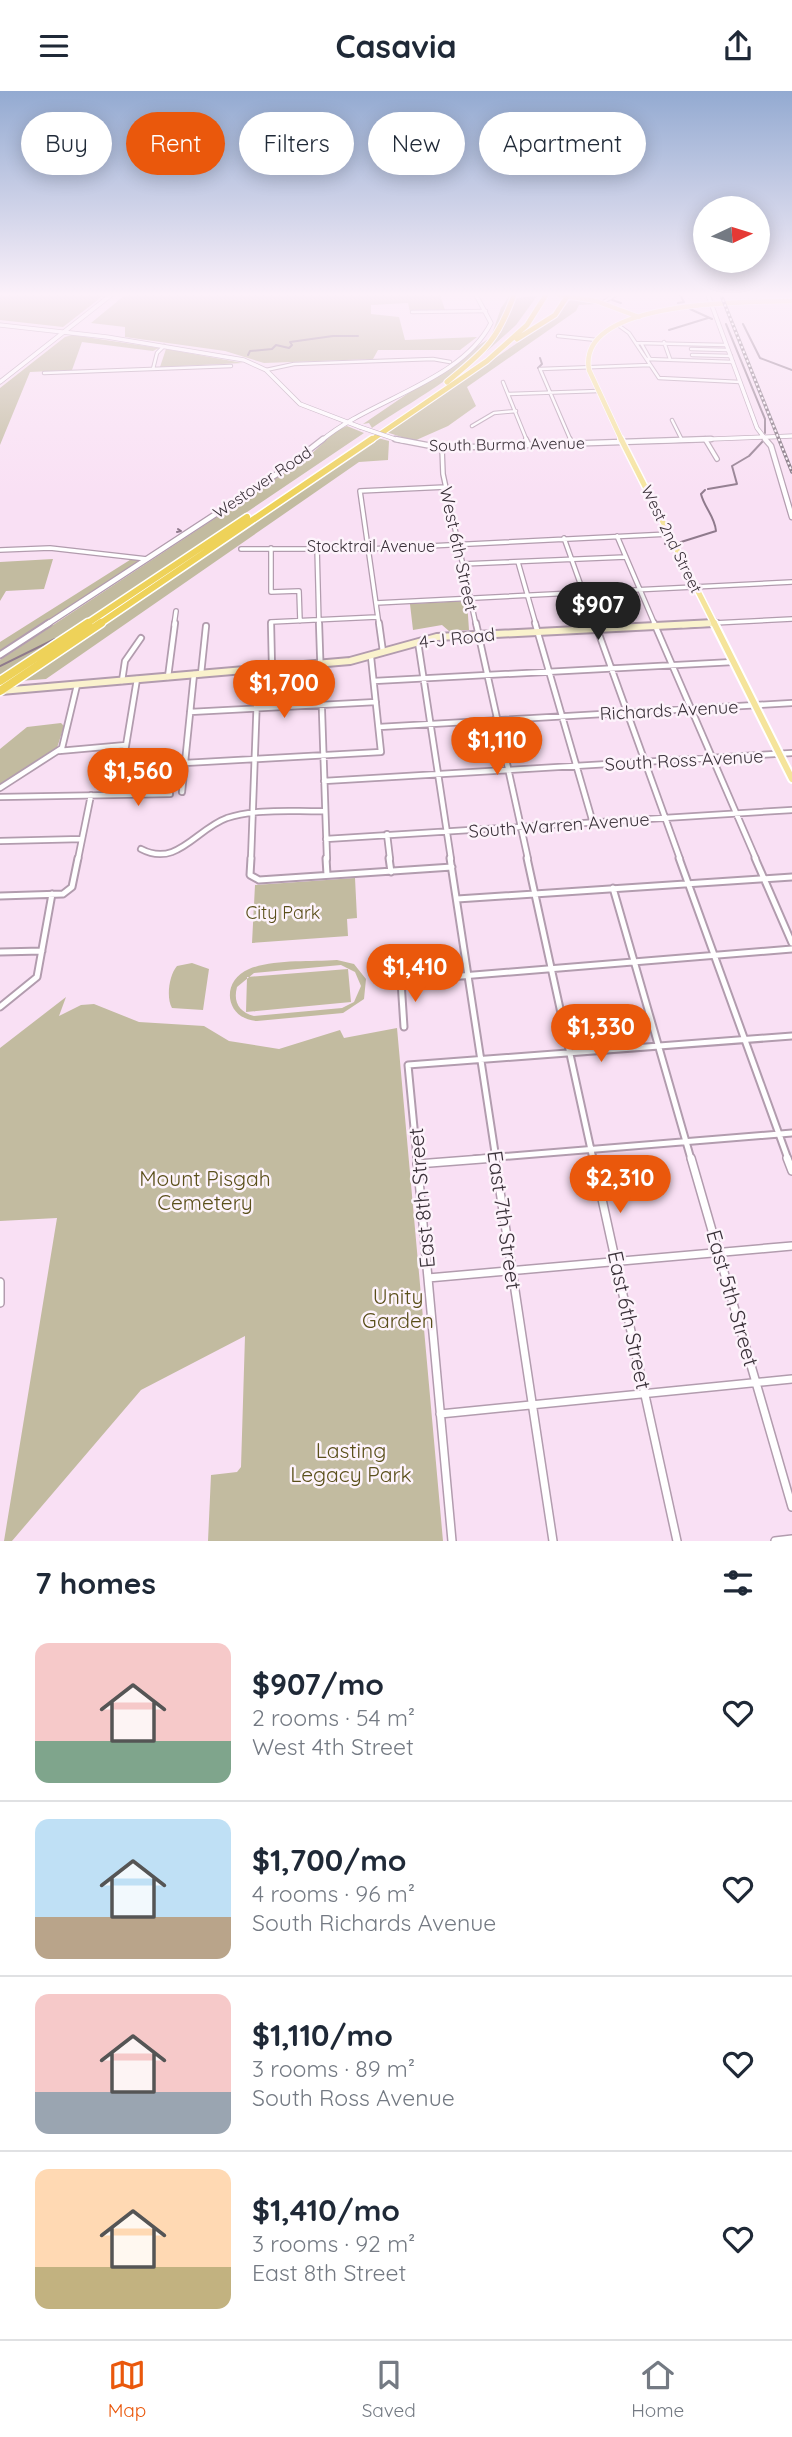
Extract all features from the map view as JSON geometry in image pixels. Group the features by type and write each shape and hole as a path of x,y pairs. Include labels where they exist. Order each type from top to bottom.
{"highway":[{"path":"447,382 470,363"},
{"path":"0,681 473,363"},
{"path":"0,691 485,363"}],"main road":[{"path":"589,363 589,367"},
{"name":"West 2nd Street","path":"589,367 598,391 792,779"},
{"name":"4-J Road","path":"0,691 321,663 371,657 418,641 478,635 714,623"}],"street":[{"path":"0,381 23,363"},
{"path":"153,369 155,363"},
{"name":"South Burma Avenue","path":"247,363 266,370 296,402 395,439 442,448 792,436"},
{"path":"266,370 315,363"},
{"name":"Westover Road","path":"0,656 309,453 323,437 345,422 398,397 449,363"},
{"path":"733,363 757,428 771,446 792,517"},
{"path":"572,444 540,369 650,365 659,378 740,382"},
{"path":"44,373 231,366"},
{"path":"503,382 530,445"},
{"path":"509,394 598,391"},
{"path":"472,426 494,413 516,411"},
{"path":"672,421 682,440"},
{"path":"705,439 717,459"},
{"name":"West 6th Street","path":"442,448 446,487 458,545 536,894"},
{"path":"383,653 360,491 446,487"},
{"name":"Stocktrail Avenue","path":"241,549 368,549 669,534"},
{"path":"404,1027 401,981 792,946 617,536"},
{"path":"564,538 792,1171"},
{"path":"317,547 327,876"},
{"path":"0,549 50,548 147,559"},
{"path":"271,548 271,592 299,591 300,621"},
{"path":"463,564 626,557"},
{"path":"518,562 593,823"},
{"path":"376,603 792,582"},
{"path":"167,677 176,611"},
{"path":"272,668 271,622 377,617"},
{"name":"4-J Road","path":"714,623 792,619"},
{"path":"182,792 191,712 206,626"},
{"path":"122,681 125,661 141,638"},
{"name":"East 7th Street","path":"418,641 553,1541"},
{"path":"124,754 167,764 381,752 371,657"},
{"path":"374,681 733,662"},
{"path":"258,669 250,875 254,879 452,867"},
{"path":"118,794 137,679"},
{"path":"0,787 58,751 64,744 77,685"},
{"path":"191,712 376,702"},
{"name":"Richards Avenue","path":"379,727 792,703"},
{"path":"58,751 126,745"},
{"name":"South Ross Avenue","path":"324,781 792,753"},
{"path":"0,797 118,794 121,797 170,794"},
{"path":"0,896 64,894 72,887 91,795"},
{"name":"South Warren Avenue","path":"326,839 792,810"},
{"path":"141,849 155,856 167,855 185,846 219,821 252,815 325,811"},
{"path":"387,834 391,872"},
{"path":"0,841 82,839"},
{"path":"457,899 792,877"},
{"name":"East 5th Street","path":"613,888 792,1507"},
{"path":"0,1007 32,984 37,977 52,894"},
{"name":"East 6th Street","path":"536,894 677,1541"},
{"path":"0,953 41,951"},
{"path":"481,1061 792,1036"},
{"name":"East 8th Street","path":"452,1541 408,1065 481,1061"},
{"path":"417,1164 792,1133"},
{"path":"428,1278 792,1247"},
{"path":"0,1282 0,1304"},
{"path":"440,1414 792,1379"},
{"path":"775,1541 792,1539"}],"green space":[{"path":"32,363 75,363 72,370 30,372 0,445 0,388"},
{"path":"161,363 243,363 160,367"},
{"path":"453,363 467,363 434,388 372,428 369,423 363,424"},
{"path":"488,363 502,363 467,387 476,406 448,426 414,441 386,432"},
{"path":"347,426 364,433 0,679 0,660 308,457 336,431"},
{"path":"378,438 389,441 388,460 359,462 46,679 20,681"},
{"path":"133,558 138,560 135,565 0,652 0,642"},
{"path":"53,559 44,589 6,591 0,601 0,562"},
{"path":"467,601 469,630 449,631 442,625 413,630 410,604"},
{"path":"61,723 64,726 57,748 0,784 0,749 27,727"},
{"name":"City Park","path":"355,878 357,918 347,919 348,936 252,943 255,885"},
{"path":"337,960 354,964 366,979 364,999 343,1013 257,1021 246,1019 233,1007 230,990 240,975 249,969 281,962","holes":["341,965 355,972 361,986 354,1002 342,1008 254,1016 238,1006 237,987 254,973"]},
{"path":"192,963 209,969 203,1010 172,1008 169,993 172,975 177,966"},
{"path":"348,969 351,1002 246,1012 247,977"},
{"name":"Mount Pisgah Cemetery","path":"66,997 59,1016 81,1005 94,1004 139,1022 204,1026 229,1041 279,1049 340,1030 344,1038 397,1028 443,1541 208,1541 211,1475 237,1472 241,1467 245,1336 141,1390 12,1541 4,1541 57,1218 0,1221 0,1048"}],"waterway":[{"path":"538,368 542,363"},
{"path":"742,363 765,419 765,433"},
{"path":"772,363 792,370"},
{"path":"708,489 737,484 732,466 749,456 763,441"},
{"path":"681,542 716,531 701,494 705,490"},
{"path":"177,532 181,531 178,529"},
{"path":"665,544 666,540"},
{"path":"0,666 55,639"}],"railway":[{"path":"748,363 792,472"}],"park label":[{"name":"Unity Garden","path":"398,1308"},
{"name":"Lasting Legacy Park","path":"351,1462"}]}
